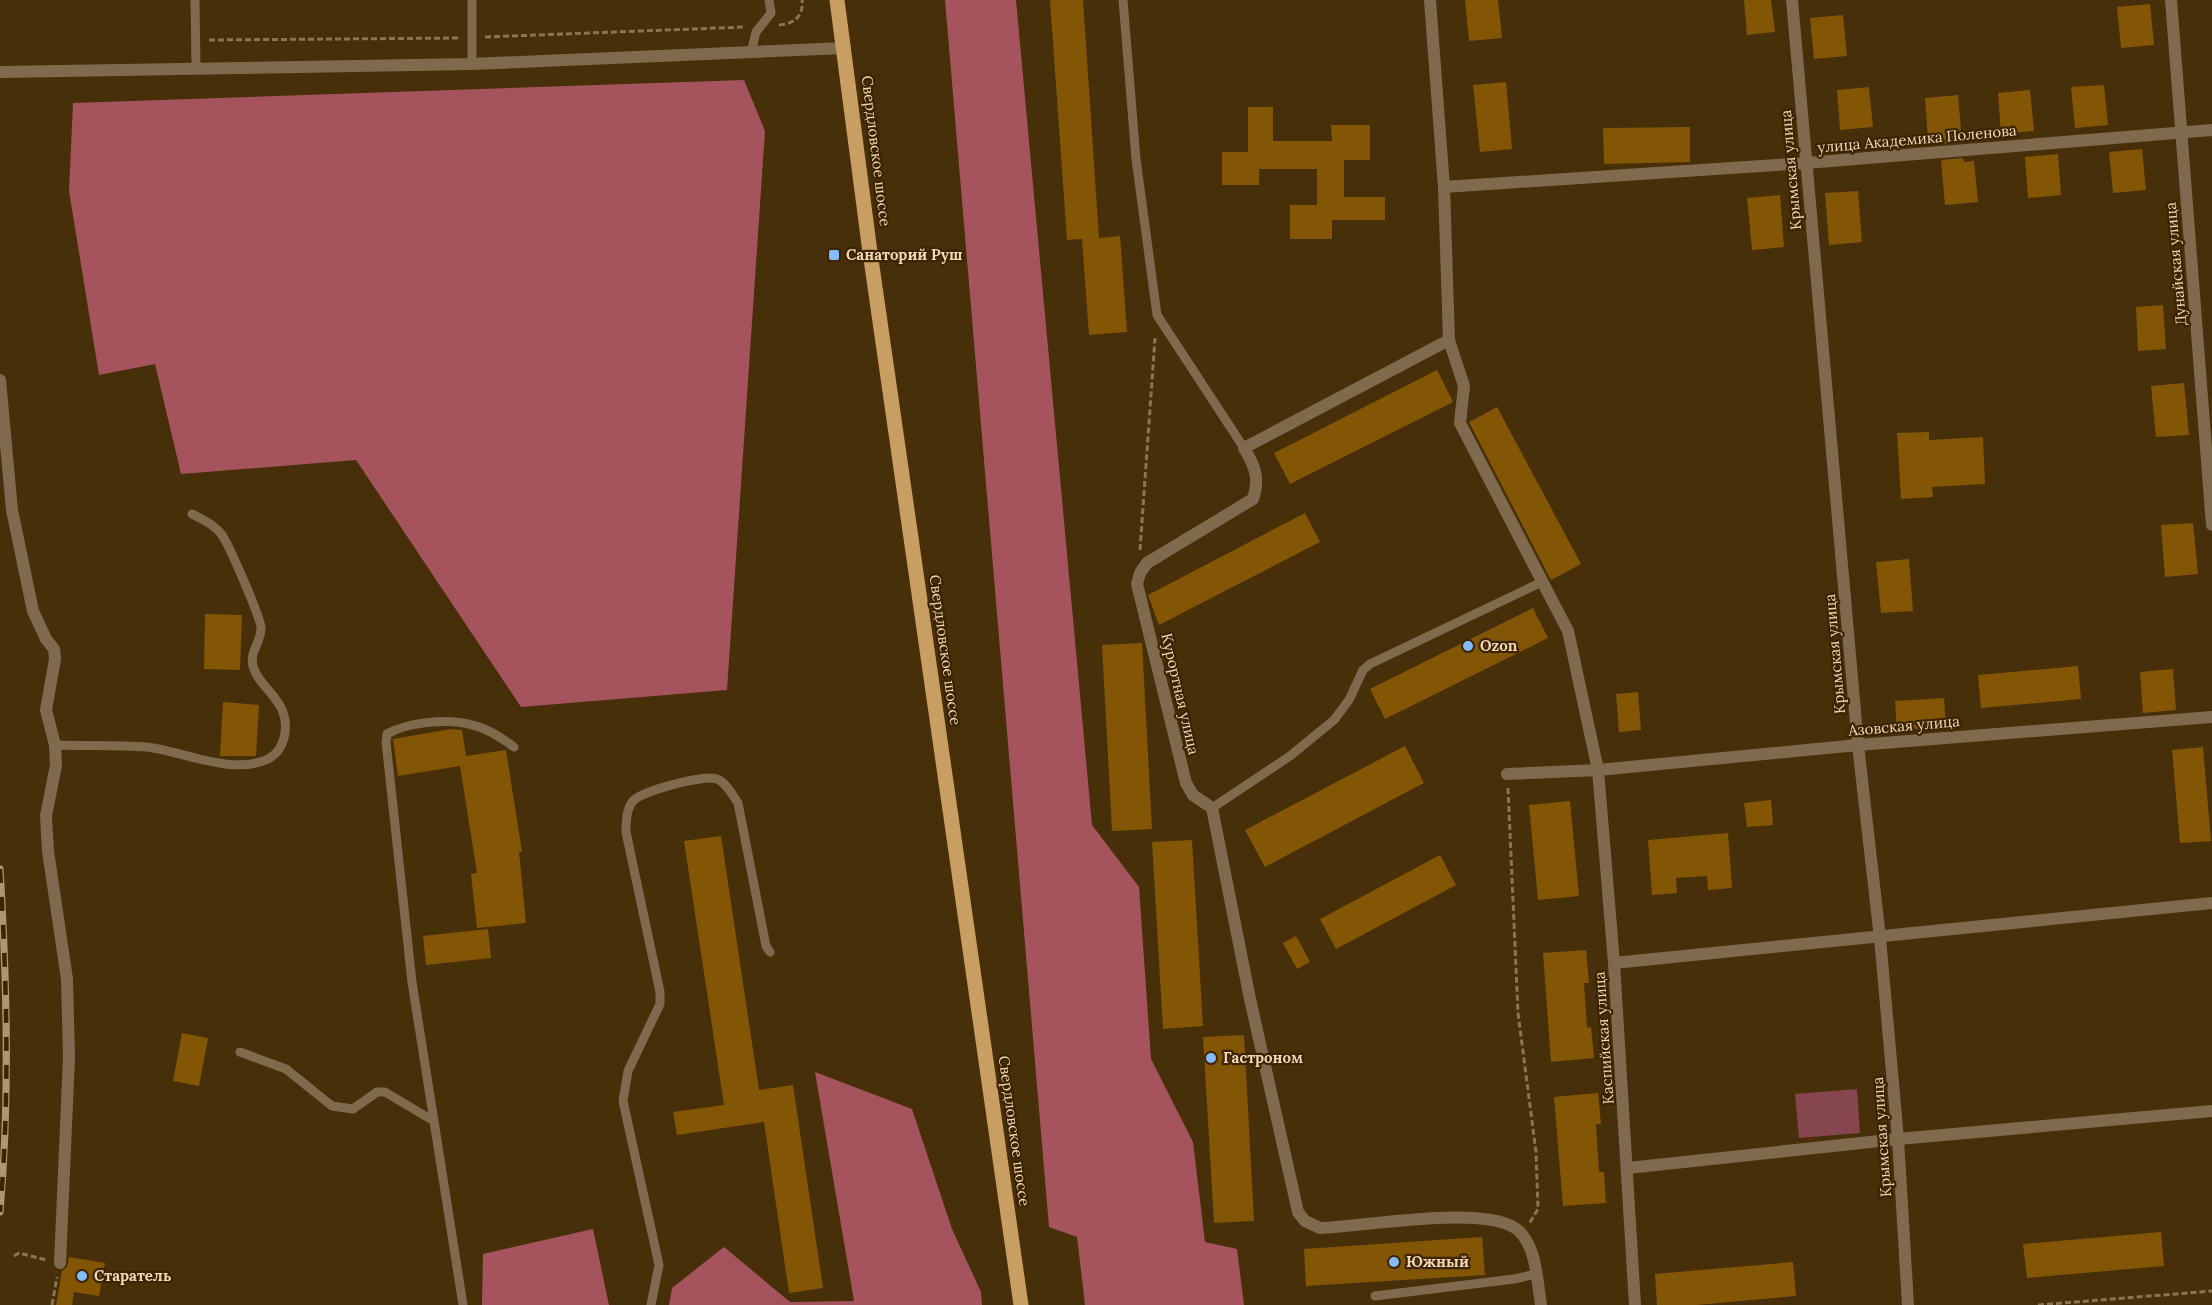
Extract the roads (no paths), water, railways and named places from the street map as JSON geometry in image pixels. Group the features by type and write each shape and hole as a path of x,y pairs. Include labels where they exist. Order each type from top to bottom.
{"main road":[{"name":"Свердловское шоссе","path":"837,0 870,252 1021,1305"}],"street":[{"name":"Каспийская улица","path":"1430,0 1444,187 1449,340 1464,386 1460,423 1568,631 1598,770 1614,963 1635,1305"},
{"name":"Крымская улица","path":"1792,0 1858,745 1880,938 1898,1139 1908,1305"},
{"name":"Дунайская улица","path":"2171,0 2212,525"},
{"path":"0,72 472,64 844,48"},
{"name":"улица Академика Поленова","path":"1444,187 1806,163 2212,130"},
{"path":"1244,448 1449,340"},
{"path":"0,380 12,510 33,611 46,639 54,649 55,659 46,710 55,744 54,782 46,816 46,833 67,979 69,1057 60,1263"},
{"name":"Курортная улица","path":"1212,808 1193,795 1186,783 1137,584 1140,573 1147,563 1253,499 1257,487 1256,468 1244,448"},
{"name":"Азовская улица","path":"1507,774 1598,770 1858,745 2212,717"},
{"path":"1212,808 1279,1136 1298,1212 1305,1221 1320,1228 1454,1217 1486,1218 1508,1223 1520,1232 1529,1245 1540,1305"},
{"path":"1614,963 2212,903"},
{"path":"1628,1168 1898,1139 2212,1111"}],"lane":[{"path":"195,0 196,68"},
{"path":"472,0 472,64"},
{"path":"751,53 753,38 771,13 770,0"},
{"path":"1123,0 1136,159 1157,315 1244,448"},
{"path":"55,744 150,748 192,758 237,763 257,763 270,758 281,748 286,730 282,711 274,695 253,668 252,659 260,642 261,629 258,612 221,535 212,524 192,514"},
{"path":"1212,808 1290,756 1334,720 1349,700 1364,670 1370,664 1542,582"},
{"path":"463,1305 412,982 387,734 400,726 457,723 473,725 514,747"},
{"path":"651,1305 659,1265 623,1101 628,1071 660,1004 658,975 626,832 626,818 633,802 644,793 705,778 717,779 727,786 738,803 766,946 770,952"},
{"path":"240,1052 286,1069 332,1106 353,1109 376,1092 385,1092 432,1120"},
{"path":"1375,1296 1514,1279 1536,1274"}],"railway":[{"path":"0,869 6,1040 5,1126 0,1212"}],"place":[{"name":"Санаторий Руш","path":"834,255"},
{"name":"Ozon","path":"1468,646"},
{"name":"Гастроном","path":"1211,1058"},
{"name":"Южный","path":"1394,1262"},
{"name":"Старатель","path":"82,1276"}]}
